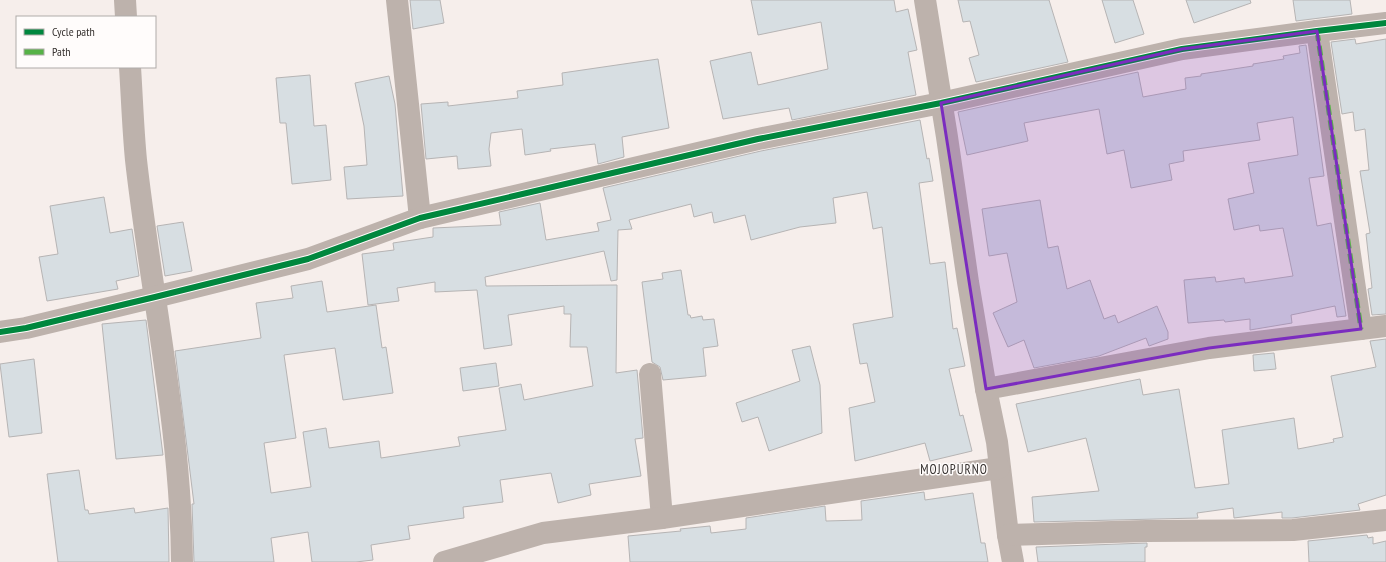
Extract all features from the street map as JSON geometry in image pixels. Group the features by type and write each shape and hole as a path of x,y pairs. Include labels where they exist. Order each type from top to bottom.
{"street":[{"path":"125,0 126,16"},
{"path":"397,0 420,218"},
{"path":"925,0 940,103 948,137 968,282 986,389 997,442 999,468 1013,562"},
{"path":"0,332 26,328 308,258 420,218 758,138 940,103 1182,49 1317,31 1386,24"},
{"path":"1317,31 1361,329"},
{"path":"130,68 136,160 169,399 178,480 182,562"},
{"path":"986,389 1209,348 1386,326"},
{"path":"650,374 662,518"},
{"path":"444,562 543,533 662,518 999,468"},
{"path":"1008,535 1146,531 1292,530 1386,520"}],"highlighted area":[{"path":"1317,31 1361,329 1209,348 986,389 941,103 1182,49"}],"building":[{"path":"410,0 440,0 444,23 413,29"},
{"path":"751,0 894,0 896,12 908,9 917,50 908,52 916,95 792,120 789,108 723,119 710,61 751,52 758,85 828,69 821,22 758,35"},
{"path":"958,0 1049,0 1068,62 976,82 969,58 979,55 970,21 963,22"},
{"path":"1102,0 1133,0 1144,34 1115,43"},
{"path":"1186,0 1250,0 1251,3 1194,23"},
{"path":"1293,0 1350,0 1352,14 1296,21"},
{"path":"1355,39 1356,44 1386,39 1386,314 1372,315 1368,289 1372,288 1366,234 1370,233 1360,171 1369,170 1365,129 1355,131 1353,112 1342,114 1331,42"},
{"path":"1306,45 1324,176 1309,178 1317,226 1331,223 1346,316 1337,317 1335,306 1291,315 1292,323 1250,330 1250,319 1225,322 1224,320 1188,323 1184,280 1215,277 1216,282 1244,278 1245,283 1293,276 1283,228 1260,231 1259,225 1234,230 1228,199 1254,193 1248,163 1298,155 1293,117 1257,123 1260,140 1183,151 1184,161 1169,164 1172,180 1131,188 1124,150 1107,154 1099,109 1024,123 1028,141 967,155 958,112 1138,72 1143,97 1186,89 1185,78 1284,59 1283,56 1300,53 1299,46"},
{"path":"658,59 669,128 622,137 624,157 598,164 595,144 550,149 551,151 525,155 522,129 491,133 489,149 491,166 458,169 457,156 426,159 421,104 448,102 448,106 518,98 517,91 563,85 562,73"},
{"path":"310,75 314,126 326,125 331,180 292,184 286,123 280,123 276,78"},
{"path":"389,76 395,104 403,196 347,199 344,167 367,165 364,126 355,83"},
{"path":"920,120 927,159 929,158 933,181 919,183 930,264 945,262 953,329 957,328 965,366 949,369 960,416 963,415 972,451 930,461 925,443 855,461 849,408 875,402 867,363 860,364 853,324 893,317 882,227 873,229 867,192 833,198 836,223 800,227 751,240 745,215 714,223 712,212 694,217 691,204 629,220 632,229 618,230 617,280 611,281 604,251 485,277 486,286 617,285 616,373 637,370 643,438 635,439 641,476 589,484 591,495 558,503 551,473 500,480 503,502 463,507 464,518 408,526 410,539 371,545 373,560 356,562 312,562 308,532 271,538 274,562 194,562 192,504 194,504 175,351 261,338 256,303 293,298 291,286 322,281 327,312 376,305 382,348 386,347 393,393 343,400 335,348 284,355 296,438 264,443 271,493 311,487 303,432 326,428 329,448 379,441 381,458 460,446 458,437 506,430 499,388 521,384 524,400 593,386 587,347 570,347 571,314 564,314 564,306 508,315 512,345 484,349 477,290 435,292 435,282 397,288 399,301 368,305 362,254 394,250 393,243 433,237 433,228 501,225 499,212 540,203 546,240 599,231 597,223 611,220 603,188 761,151"},
{"path":"104,197 110,233 132,229 139,276 116,281 118,289 47,301 39,257 58,254 50,206"},
{"path":"1040,200 1048,248 1058,246 1067,289 1090,280 1104,319 1115,315 1118,323 1157,306 1168,332 1168,339 1149,346 1146,338 1099,356 1034,368 1024,340 1008,347 993,313 1017,302 1007,253 989,256 982,209"},
{"path":"183,222 192,271 165,276 157,226"},
{"path":"681,270 688,315 690,315 691,318 702,316 703,320 714,319 718,346 703,348 706,376 663,380 660,367 652,362 642,282 663,279 662,273"},
{"path":"146,320 163,455 116,459 102,324"},
{"path":"1386,339 1386,495 1358,504 1360,510 1292,518 1282,518 1282,512 1234,518 1233,508 1197,513 1198,518 1034,522 1032,497 1099,491 1086,438 1028,452 1016,404 1140,379 1143,395 1179,389 1195,488 1229,484 1222,430 1294,418 1298,449 1334,442 1333,439 1343,437 1331,376 1376,367 1370,341"},
{"path":"810,346 820,385 822,433 769,451 758,417 742,422 736,403 800,381 792,350"},
{"path":"1274,353 1276,369 1254,371 1253,355"},
{"path":"34,359 42,433 9,437 0,364"},
{"path":"496,363 499,386 463,391 460,368"},
{"path":"79,470 85,510 88,510 89,514 134,508 135,513 168,508 169,562 58,562 47,474"},
{"path":"924,492 925,500 973,493 981,543 985,543 988,562 630,562 628,536 681,531 680,529 710,526 711,533 746,529 746,518 825,506 826,521 862,520 861,501"},
{"path":"1367,535 1368,538 1373,537 1373,544 1386,541 1386,562 1309,562 1308,541"},
{"path":"1147,543 1147,547 1145,547 1145,562 1038,562 1036,547"}],"marked path":[{"path":"1317,31 1361,329"}],"cycle path":[{"path":"0,332 26,328 308,259 420,218 758,139 941,103 1182,49 1386,23"}],"district":[{"name":"MOJOPURNO","path":"954,469"}]}
